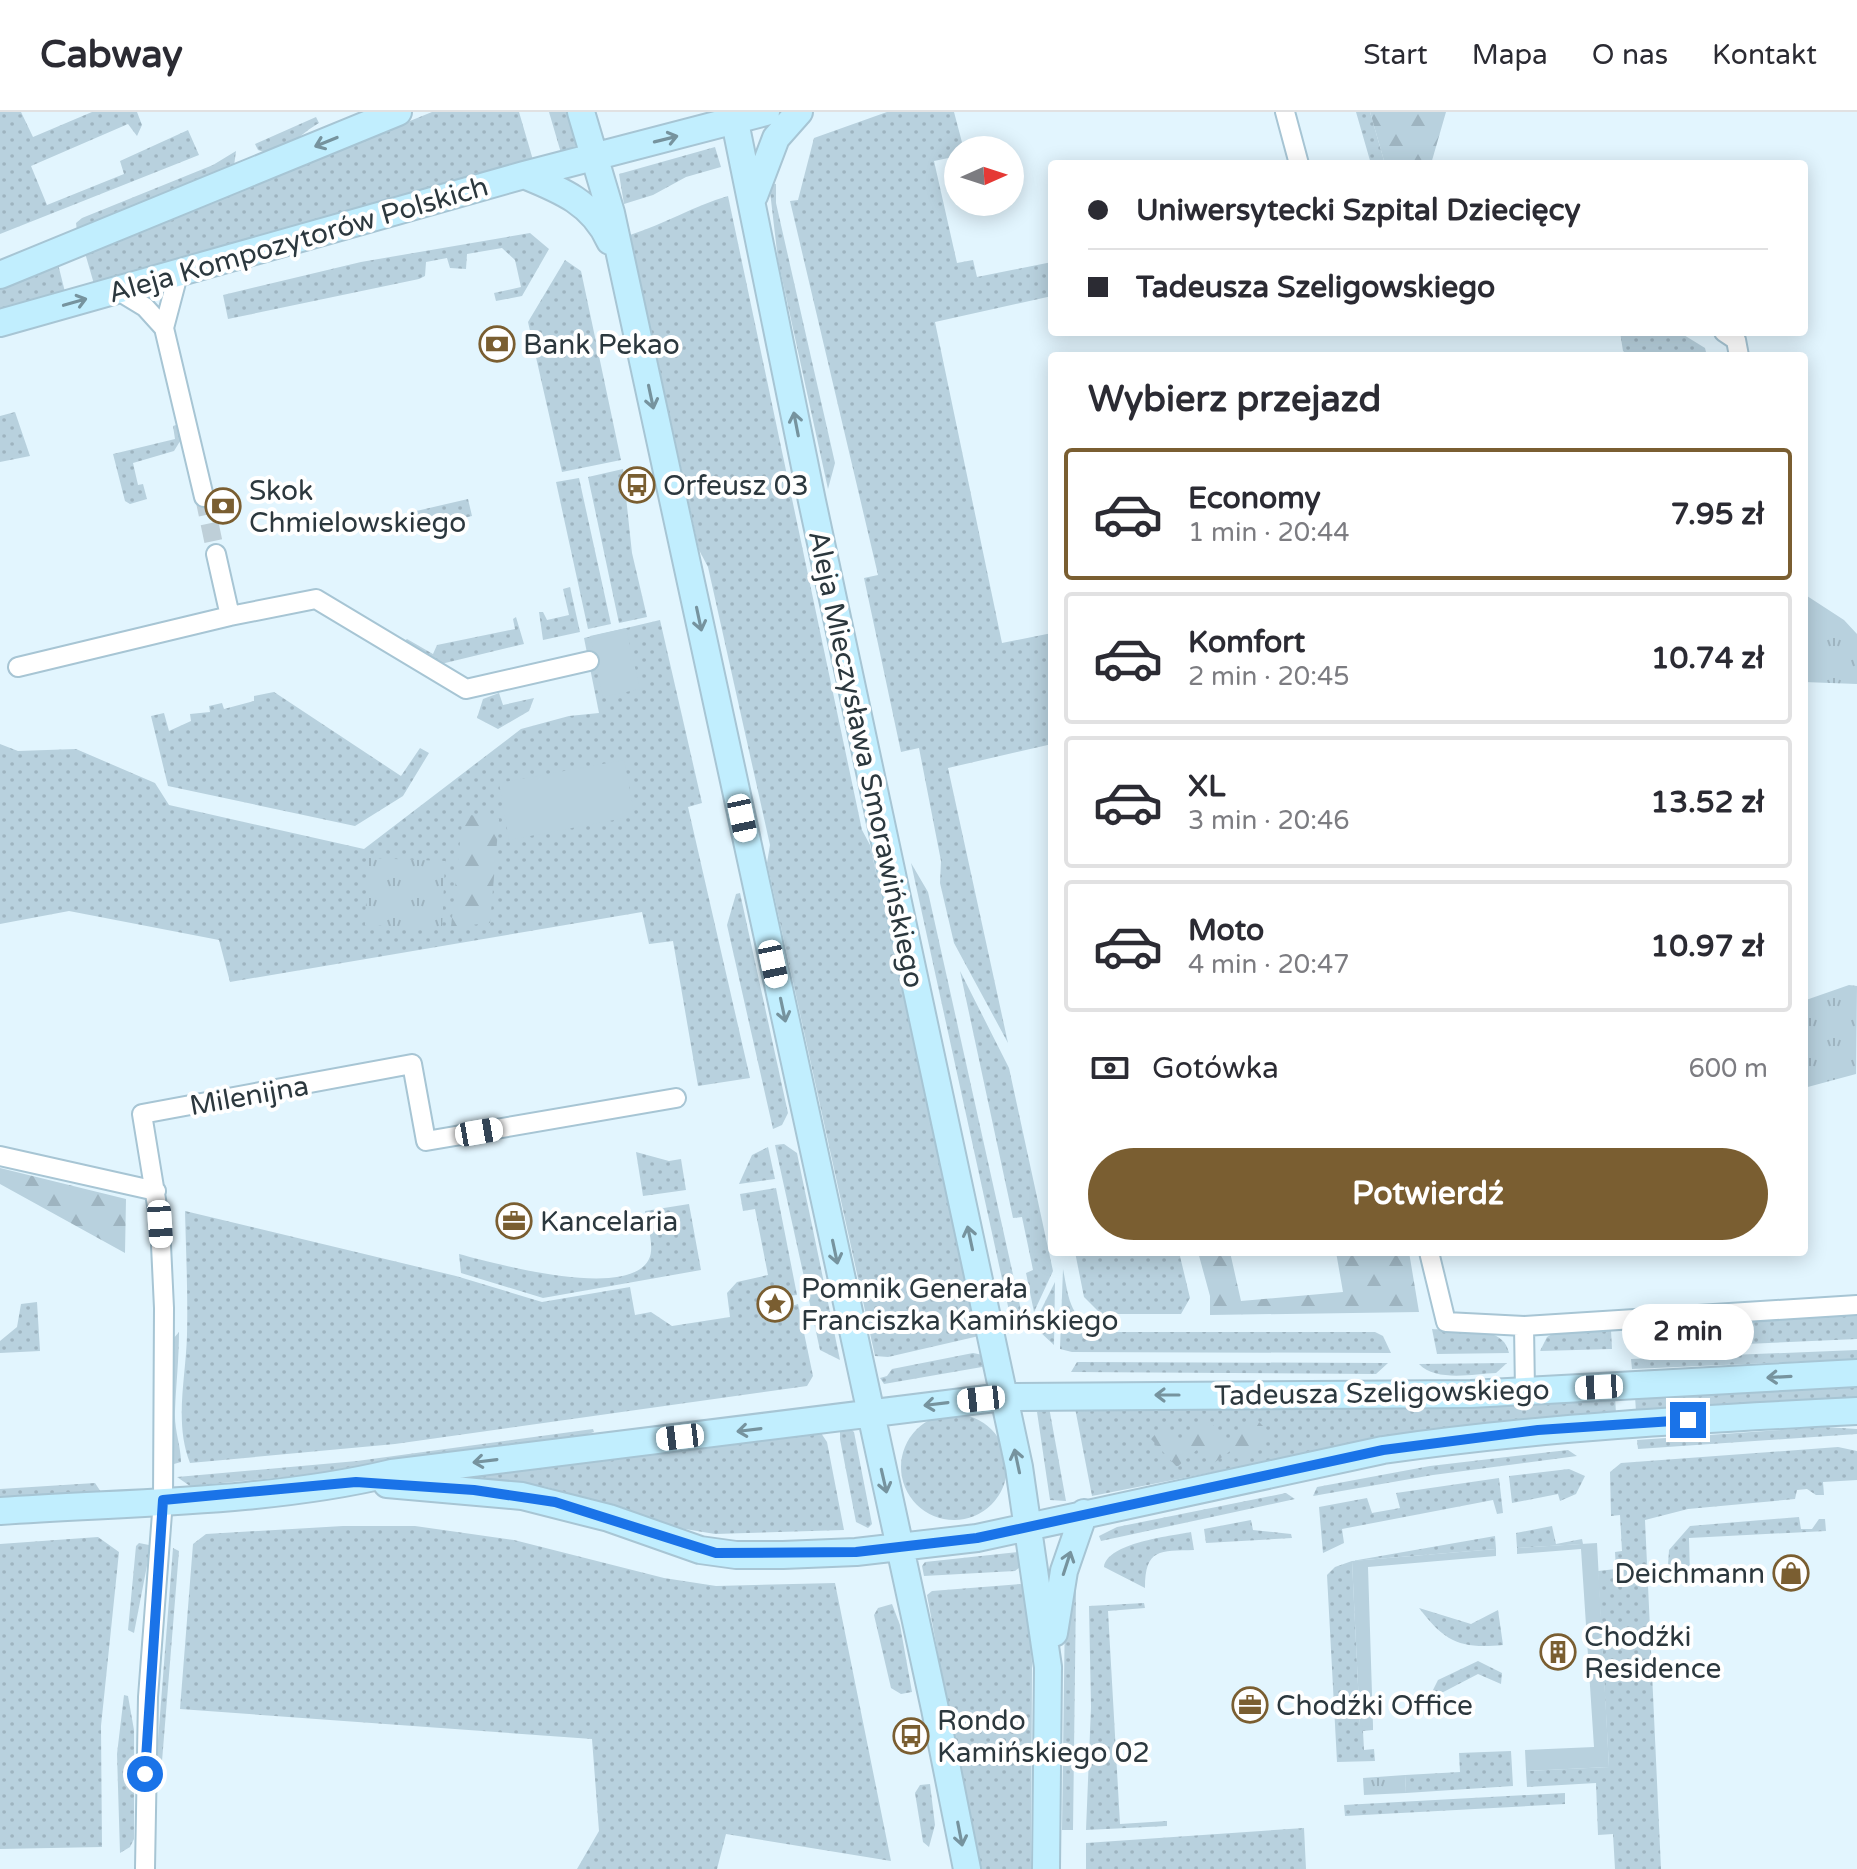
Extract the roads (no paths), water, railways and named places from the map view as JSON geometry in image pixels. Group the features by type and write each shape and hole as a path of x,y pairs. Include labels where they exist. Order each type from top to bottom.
{"street":[{"name":"Aleja Kompozytorów Polskich","path":"0,275 398,112"},
{"path":"581,112 596,156 683,542 967,1869"},
{"path":"734,117 766,112"},
{"path":"752,203 765,157 776,138 799,112"},
{"path":"1285,112 1298,160"},
{"name":"Aleja Kompozytorów Polskich","path":"0,323 734,117"},
{"name":"Aleja Mieczysława Smorawińskiego","path":"734,117 1029,1526"},
{"path":"524,175 583,204 596,216 621,267"},
{"path":"179,271 164,328 204,497"},
{"path":"117,290 145,307 164,328"},
{"path":"216,554 230,616"},
{"path":"18,667 230,616 316,599 466,689 589,661"},
{"name":"Milenijna","path":"145,1864 148,1697 163,1500 164,1308 156,1191 142,1114 412,1064 426,1141 676,1098"},
{"path":"0,1156 120,1186 156,1191"},
{"path":"1430,1256 1446,1322 1524,1326 1857,1305"},
{"path":"1524,1326 1525,1391"},
{"name":"Tadeusza Szeligowskiego","path":"869,1414 1003,1397 1525,1391 1857,1373"},
{"name":"Tadeusza Szeligowskiego","path":"899,1547 977,1538 1383,1450 1437,1442 1538,1430 1857,1411"},
{"path":"0,1511 356,1482 392,1473 869,1414"},
{"path":"356,1482 474,1490 555,1502 716,1553 783,1555 899,1547"},
{"path":"1048,1667 1064,1571 1084,1513"},
{"path":"1029,1526 1048,1667 1046,1869"}],"tunnel":[{"path":"204,497 216,554"}],"place":[{"name":"Bank Pekao","path":"497,344"},
{"name":"Orfeusz 03","path":"637,485"},
{"name":"Skok Chmielowskiego","path":"223,506"},
{"name":"Kancelaria","path":"514,1221"},
{"name":"Pomnik Generała Franciszka Kamińskiego","path":"775,1304"},
{"name":"Deichmann","path":"1791,1573"},
{"name":"Chodźki Residence","path":"1558,1652"},
{"name":"Chodźki Office","path":"1250,1705"},
{"name":"Rondo Kamińskiego 02","path":"911,1736"}]}
